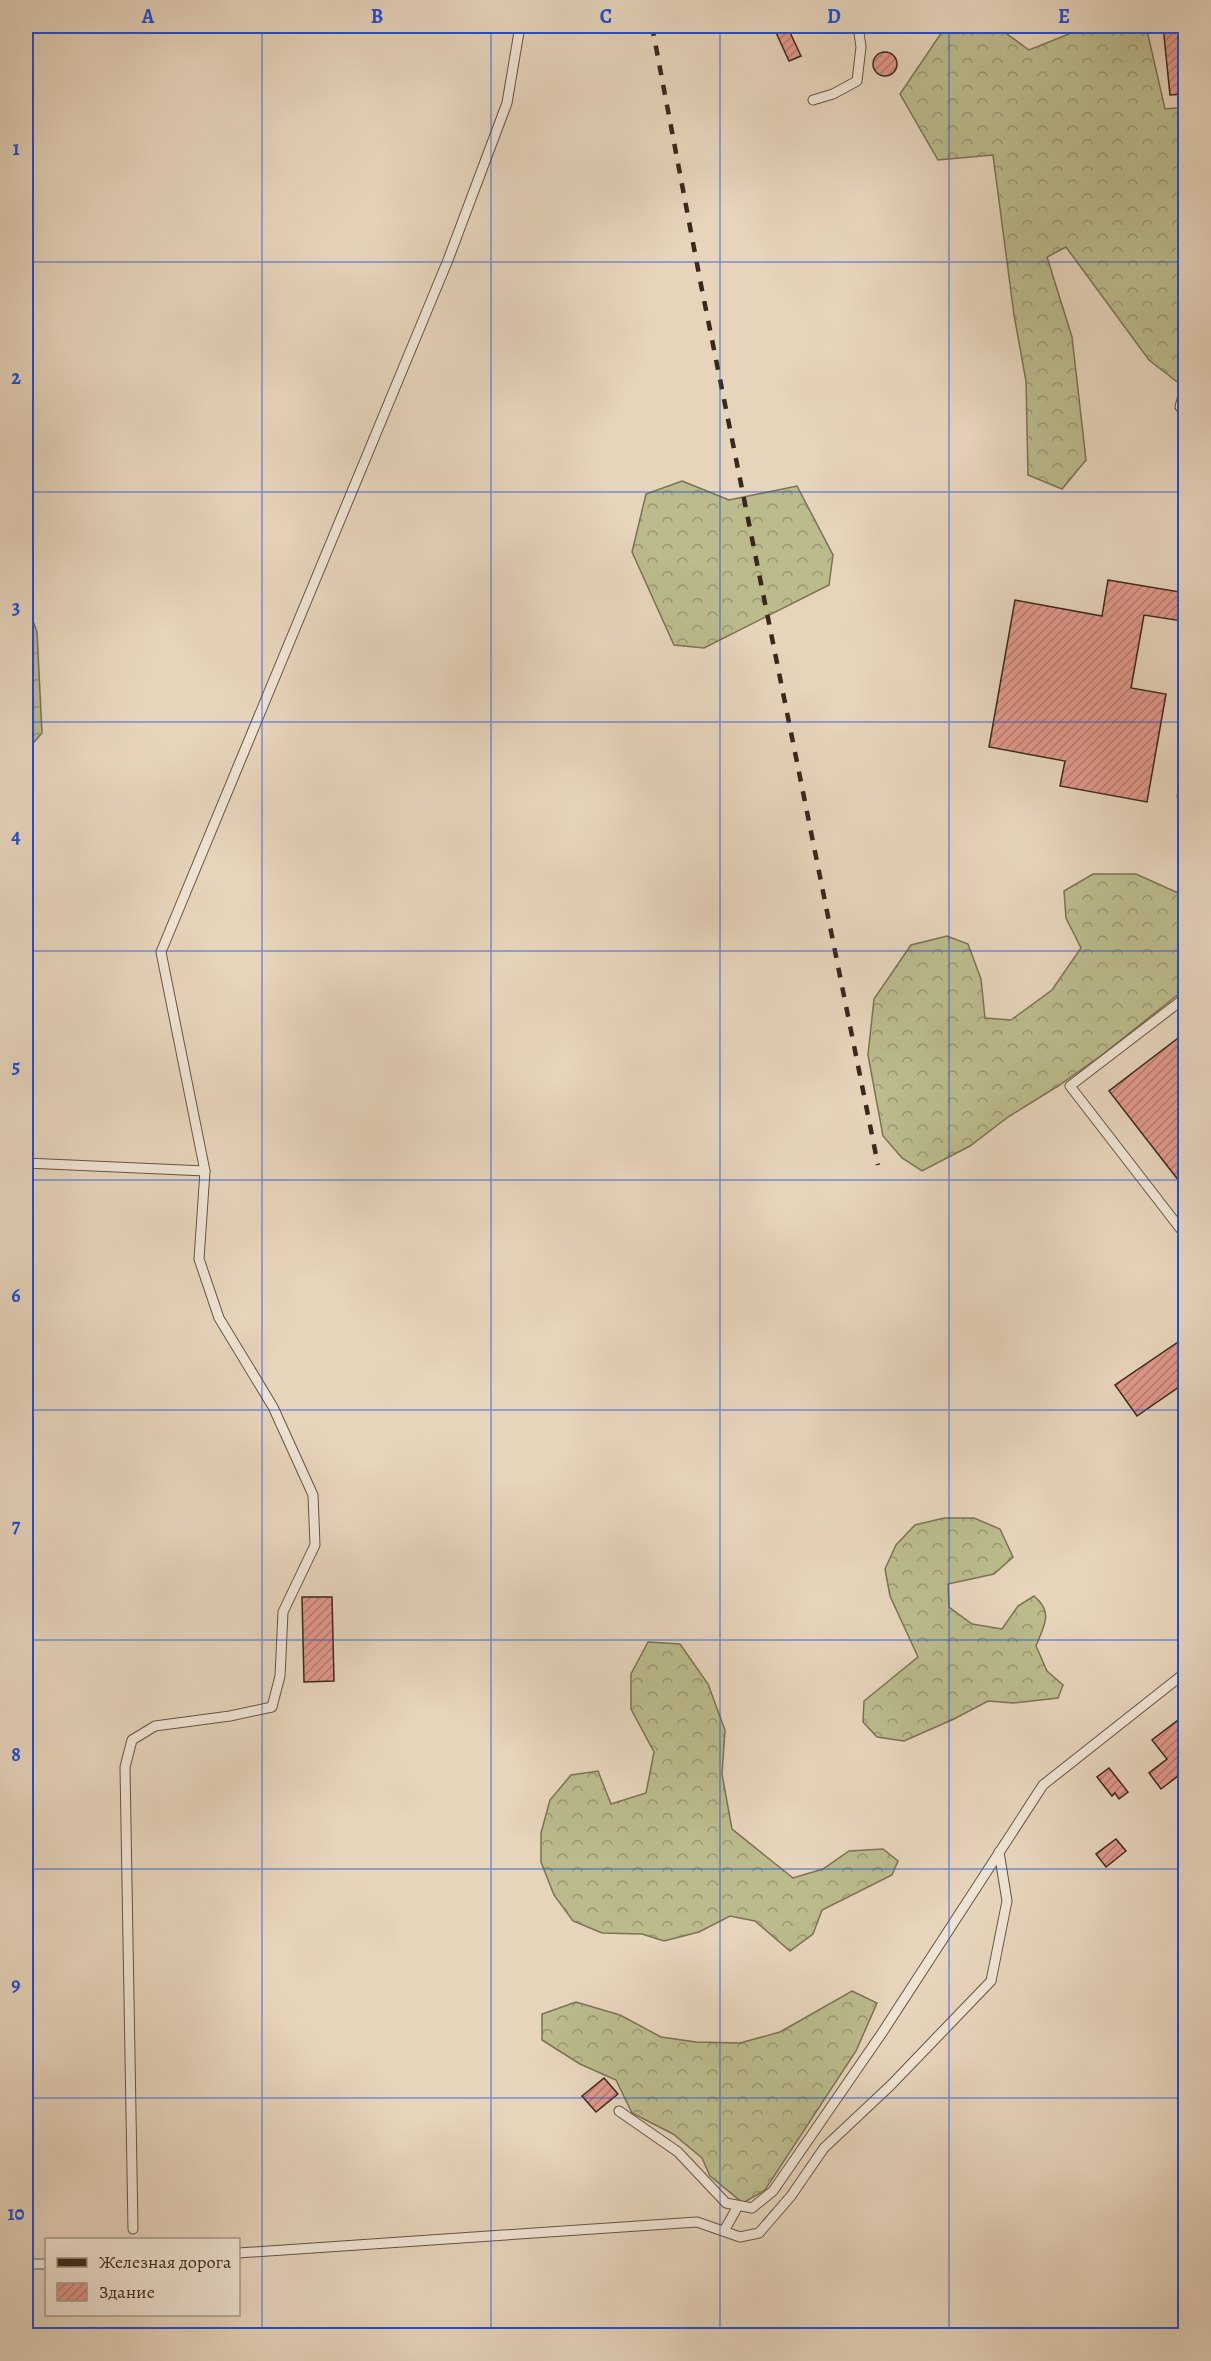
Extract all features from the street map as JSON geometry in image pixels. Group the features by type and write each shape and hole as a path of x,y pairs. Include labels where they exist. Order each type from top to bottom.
{"lane":[{"path":"133,2229 125,1767 132,1740 155,1726 230,1716 272,1707 280,1676 283,1612 315,1545 314,1495 273,1407 219,1318 199,1259 205,1171 161,952 448,260 507,103 520,26"},
{"path":"813,100 833,94 857,81 861,47 858,26"},
{"path":"1185,384 1180,407 1185,412"},
{"path":"1182,797 1185,774"},
{"path":"1185,997 1070,1086 1185,1236"},
{"path":"26,1163 205,1171"},
{"path":"619,2111 678,2152 726,2203 752,2208 773,2191 882,2033 1043,1785 1185,1672"},
{"path":"240,2253 697,2222 740,2237 759,2233 791,2196 824,2148 891,2085 991,1981 1007,1901 999,1852"},
{"path":"724,2231 738,2206"},
{"path":"26,2264 45,2264"}],"green space":[{"path":"946,26 996,26 1029,50 1074,32 1073,26 1146,26 1165,109 1185,107 1185,388 1149,360 1066,247 1047,257 1072,337 1086,460 1062,489 1028,475 1026,381 1014,315 993,155 938,160 900,94"},
{"path":"682,481 729,500 797,486 833,555 829,585 704,648 674,645 632,552 646,494"},
{"path":"26,601 37,632 42,733 26,751"},
{"path":"1093,874 1136,874 1185,896 1185,989 1102,1055 1058,1086 1008,1117 970,1146 922,1171 902,1158 883,1136 868,1055 874,999 911,945 947,936 968,944 981,979 985,1018 1011,1020 1052,990 1081,948 1066,918 1064,891"},
{"path":"944,1518 974,1518 1000,1529 1013,1557 994,1574 948,1584 949,1607 972,1624 1002,1629 1018,1606 1034,1596 1046,1614 1036,1646 1047,1671 1063,1685 1058,1698 1013,1703 988,1701 904,1741 877,1737 863,1722 864,1701 918,1657 890,1596 885,1569 896,1545 915,1525"},
{"path":"648,1642 680,1644 708,1684 725,1730 722,1774 732,1829 793,1878 823,1869 849,1851 883,1849 898,1861 892,1875 822,1910 813,1934 790,1951 755,1921 730,1916 699,1932 664,1941 642,1934 602,1933 573,1921 554,1895 541,1862 541,1833 550,1800 571,1775 598,1771 611,1804 646,1793 654,1752 631,1709 631,1674"},
{"path":"852,1991 877,2003 856,2051 765,2190 743,2203 710,2176 702,2158 673,2134 632,2113 616,2080 580,2064 542,2040 542,2014 576,2002 620,2015 661,2037 696,2042 740,2043 780,2032"}],"building":[{"path":"773,26 787,26 801,56 789,61"},
{"path":"1163,26 1186,26 1186,94 1170,95"},
{"path":"885,52 893,56 897,64 893,72 885,76 877,72 873,64 877,56"},
{"path":"1108,580 1186,593 1182,621 1144,615 1131,688 1166,694 1147,802 1060,786 1065,761 989,747 1015,600 1102,616"},
{"path":"1186,1032 1186,1190 1109,1091"},
{"path":"1181,1340 1186,1347 1186,1382 1137,1416 1115,1385"},
{"path":"302,1597 332,1597 334,1681 304,1682"},
{"path":"1186,1714 1186,1770 1161,1789 1149,1773 1167,1759 1152,1740"},
{"path":"1109,1768 1128,1792 1119,1799 1115,1793 1112,1796 1097,1777"},
{"path":"1116,1839 1126,1851 1106,1867 1096,1854"},
{"path":"604,2078 618,2094 596,2112 582,2096"}],"railway":[{"path":"652,26 701,285 878,1165"}]}
